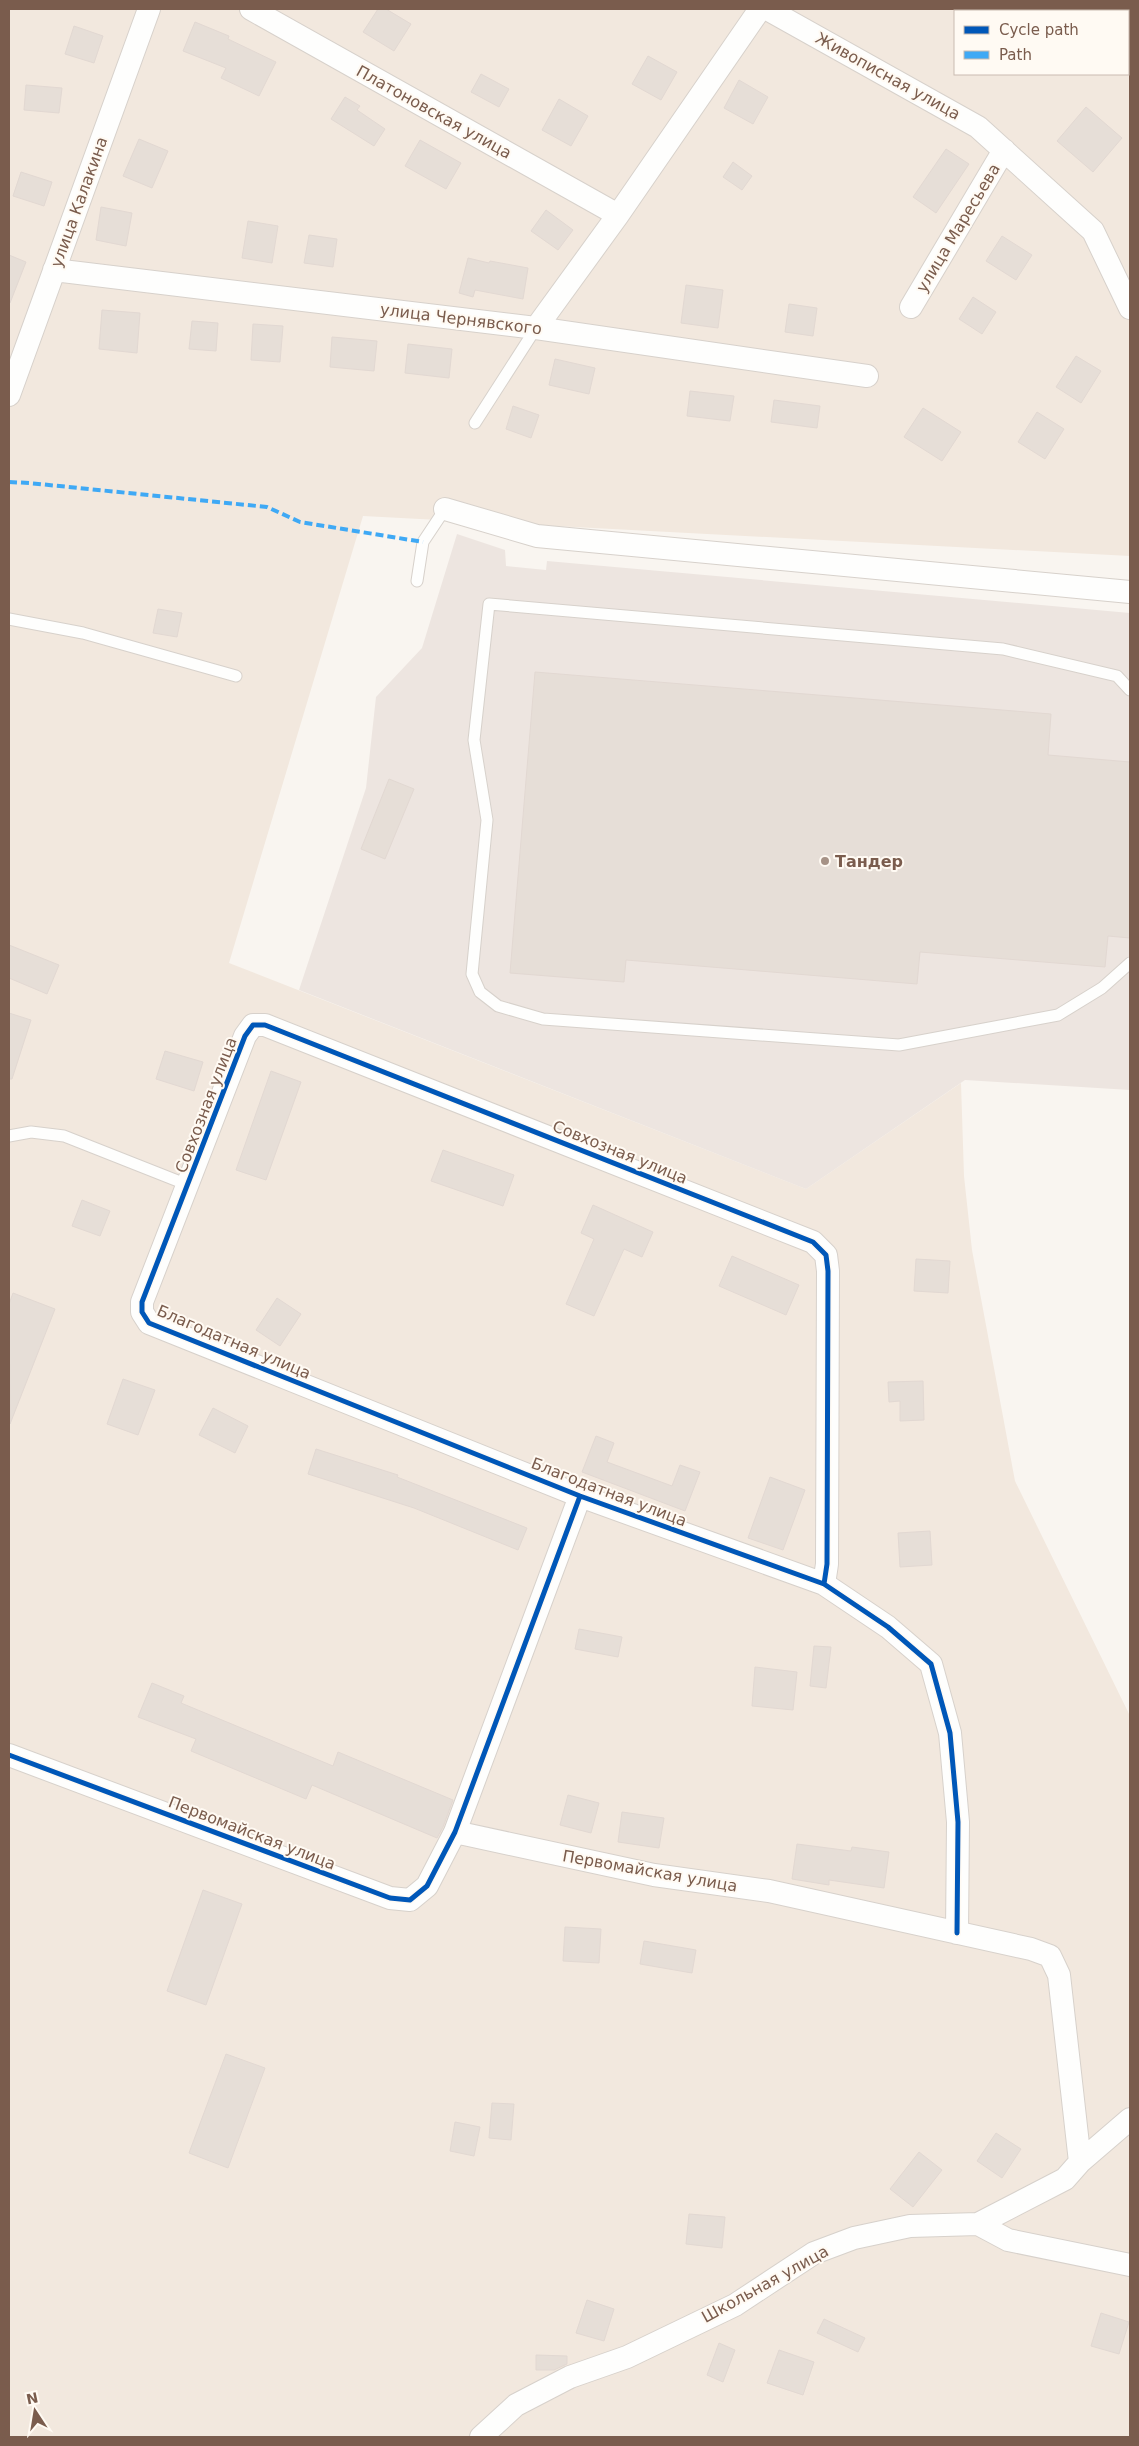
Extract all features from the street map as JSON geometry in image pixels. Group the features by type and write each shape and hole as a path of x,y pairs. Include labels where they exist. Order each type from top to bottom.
{"street":[{"name":"улица Калакина","path":"9,395 148,9"},
{"name":"Платоновская улица","path":"251,9 618,215"},
{"path":"536,328 618,215 760,9"},
{"name":"Живописная улица","path":"767,9 978,127 1093,232 1130,308"},
{"name":"улица Маресьева","path":"912,307 1004,150"},
{"name":"улица Чернявского","path":"54,270 536,328 867,376"},
{"path":"444,508 537,536 1130,592"},
{"name":"Совхозная улица","path":"188,1185 245,1036 253,1025 265,1025 813,1242 826,1255 828,1271 828,1564 824,1584"},
{"name":"Благодатная улица","path":"188,1185 142,1302 142,1312 150,1323 580,1496 824,1584 888,1626 931,1664 951,1742 958,1822 957,1933"},
{"path":"455,1832 580,1496"},
{"name":"Первомайская улица","path":"9,1755 390,1898 410,1900 427,1886 455,1832 654,1875 768,1891 1031,1949 1050,1956 1059,1975 1080,2162"},
{"path":"978,2224 1065,2179 1080,2162 1130,2119"},
{"name":"Школьная улица","path":"482,2437 516,2405 570,2377 627,2357 734,2305 814,2253 854,2238 910,2226 978,2224 1008,2240 1130,2265"}],"lane":[{"path":"476,423 536,328"},
{"path":"417,581 423,542 444,508"},
{"path":"1130,690 1118,676 1003,649 489,604 474,740 487,820 472,974 480,992 498,1006 543,1019 899,1045 1058,1016 1102,988 1130,963"},
{"path":"9,619 82,633 236,676"},
{"path":"9,1136 31,1132 64,1136 188,1185"}],"shaded area":[{"path":"9,9 1130,9 1130,556 363,516 229,963 806,1189 961,1083 964,1176 972,1250 1015,1481 1130,1716 1130,2437 9,2437"},
{"path":"457,534 505,550 506,566 546,570 547,561 1130,613 1130,1090 965,1080 806,1189 299,990 366,788 376,697 422,648"}],"building":[{"path":"378,9 386,9 411,24 394,51 363,32"},
{"path":"195,22 229,36 228,39 276,62 259,96 221,78 226,68 183,51"},
{"path":"74,26 103,36 94,63 65,54"},
{"path":"648,56 677,72 661,100 632,84"},
{"path":"481,74 509,89 499,107 471,92"},
{"path":"739,80 768,97 753,124 724,108"},
{"path":"26,85 62,88 59,113 24,110"},
{"path":"345,97 360,106 357,110 385,129 374,146 331,119"},
{"path":"559,99 588,116 571,146 542,130"},
{"path":"1086,107 1122,138 1093,172 1057,141"},
{"path":"139,139 168,151 152,188 123,176"},
{"path":"420,140 461,163 446,189 405,166"},
{"path":"946,149 969,164 936,213 913,197"},
{"path":"733,162 752,176 742,190 723,177"},
{"path":"21,172 52,182 44,206 13,196"},
{"path":"101,207 132,213 126,246 96,240"},
{"path":"546,210 573,230 558,250 531,231"},
{"path":"248,221 278,226 272,263 242,258"},
{"path":"309,235 337,239 333,267 304,263"},
{"path":"1002,236 1032,255 1016,280 986,261"},
{"path":"9,255 26,262 10,303 9,302"},
{"path":"468,258 528,268 523,299 475,290 473,297 459,293"},
{"path":"686,285 723,290 718,328 681,323"},
{"path":"973,297 996,312 982,334 959,319"},
{"path":"789,304 817,308 813,336 785,332"},
{"path":"102,310 140,313 137,353 99,349"},
{"path":"192,321 218,323 216,351 189,349"},
{"path":"253,324 283,326 280,362 251,360"},
{"path":"332,337 377,341 374,371 330,367"},
{"path":"408,344 452,349 449,378 405,373"},
{"path":"1076,356 1101,371 1081,403 1056,387"},
{"path":"555,359 595,368 589,394 549,385"},
{"path":"690,391 734,396 730,421 687,416"},
{"path":"774,400 820,406 817,428 771,422"},
{"path":"513,406 539,415 531,438 506,429"},
{"path":"923,408 961,432 942,461 904,437"},
{"path":"1037,412 1064,429 1045,459 1018,442"},
{"path":"158,609 182,613 177,637 153,633"},
{"name":"Тандер","path":"535,672 1051,714 1048,755 1130,762 1130,938 1108,936 1105,967 920,952 917,984 626,960 624,982 510,973"},
{"path":"389,779 414,789 385,859 361,849"},
{"path":"9,945 59,965 47,994 9,978"},
{"path":"9,1013 31,1020 12,1079 9,1079"},
{"path":"165,1051 203,1062 194,1091 156,1079"},
{"path":"271,1071 301,1082 266,1180 236,1170"},
{"path":"443,1150 514,1175 503,1206 431,1181"},
{"path":"82,1200 110,1211 100,1236 72,1226"},
{"path":"593,1205 653,1232 642,1257 624,1249 594,1316 566,1304 594,1239 581,1233"},
{"path":"732,1256 799,1285 786,1315 719,1286"},
{"path":"916,1259 950,1261 948,1293 914,1291"},
{"path":"13,1293 55,1309 10,1424 9,1304"},
{"path":"277,1298 301,1314 280,1346 256,1330"},
{"path":"123,1379 155,1390 138,1435 107,1424"},
{"path":"923,1381 924,1420 900,1421 900,1401 889,1402 888,1382"},
{"path":"213,1408 248,1426 235,1453 199,1435"},
{"path":"596,1436 614,1443 607,1462 672,1486 680,1465 700,1472 685,1511 582,1472"},
{"path":"316,1449 398,1475 397,1477 527,1528 518,1550 414,1508 308,1474"},
{"path":"770,1477 805,1490 783,1550 748,1538"},
{"path":"930,1531 932,1565 900,1567 898,1533"},
{"path":"579,1629 622,1637 618,1657 575,1649"},
{"path":"814,1646 831,1647 826,1688 810,1686"},
{"path":"755,1667 797,1672 793,1710 752,1706"},
{"path":"152,1683 184,1696 181,1703 333,1766 338,1752 453,1800 443,1827 437,1838 312,1785 306,1799 191,1751 196,1739 138,1717"},
{"path":"568,1795 599,1803 591,1833 560,1825"},
{"path":"622,1812 664,1818 659,1848 618,1842"},
{"path":"797,1844 851,1851 852,1847 889,1852 884,1888 829,1880 829,1885 792,1879"},
{"path":"203,1890 242,1904 206,2005 167,1991"},
{"path":"565,1927 601,1929 599,1963 563,1961"},
{"path":"644,1941 696,1950 692,1973 640,1964"},
{"path":"226,2054 265,2068 228,2168 189,2153"},
{"path":"492,2103 514,2104 511,2140 489,2138"},
{"path":"455,2122 480,2127 474,2156 450,2151"},
{"path":"996,2133 1021,2149 1002,2178 977,2161"},
{"path":"919,2152 942,2170 913,2207 890,2189"},
{"path":"689,2214 725,2217 722,2248 686,2244"},
{"path":"587,2300 614,2309 604,2341 576,2333"},
{"path":"1101,2313 1129,2322 1119,2354 1091,2346"},
{"path":"824,2319 865,2338 858,2352 817,2333"},
{"path":"719,2343 735,2350 723,2382 707,2375"},
{"path":"779,2350 814,2362 803,2395 767,2383"},
{"path":"536,2355 567,2356 567,2364 554,2370 536,2370"}],"marked path":[{"path":"9,482 267,507 300,522 423,542"}],"cycle path":[{"path":"824,1584 827,1564 828,1271 826,1255 813,1242 265,1025 253,1025 245,1036 142,1302 142,1312 149,1323 580,1496 824,1584 888,1627 931,1664 950,1733 958,1822 957,1933"},
{"path":"9,1755 390,1898 410,1900 427,1886 455,1832 580,1496"}],"place":[{"name":"Тандер","path":"825,861"}]}
